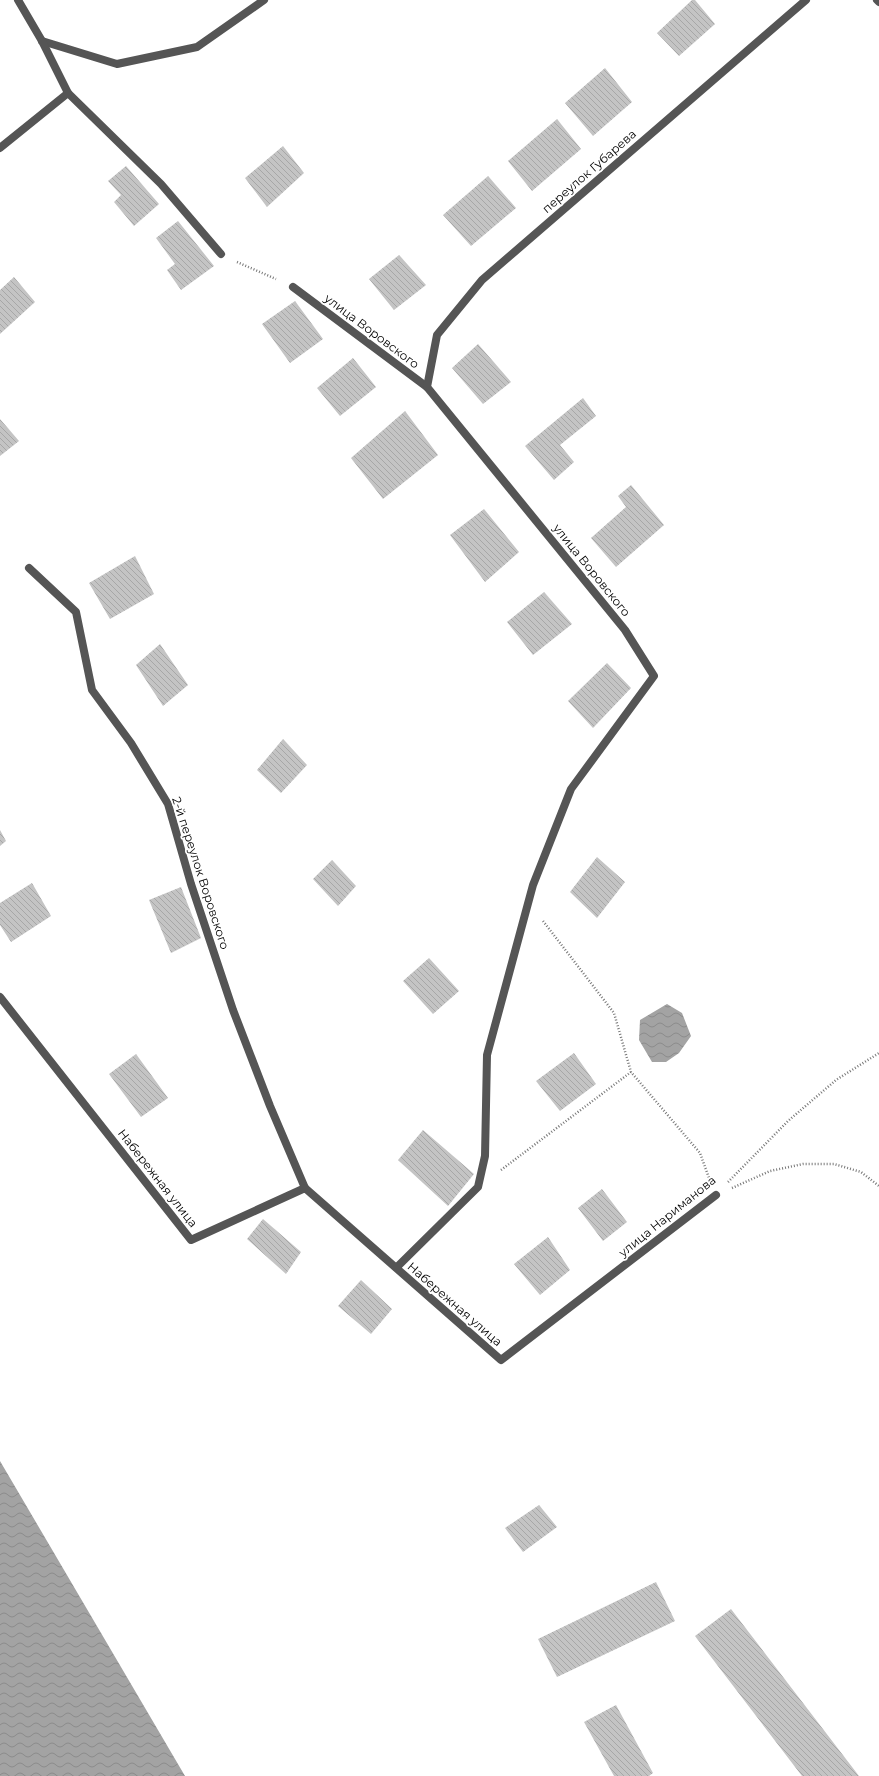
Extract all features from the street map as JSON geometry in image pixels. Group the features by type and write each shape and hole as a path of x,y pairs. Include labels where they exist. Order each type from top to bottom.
{"street":[{"path":"18,0 42,41 68,93 161,184 221,254"},
{"path":"42,41 117,64 197,47 264,0"},
{"name":"переулок Губарева","path":"427,387 438,334 482,280 806,0"},
{"path":"0,148 68,93"},
{"name":"улица Воровского","path":"293,287 427,387 625,630 654,676 571,789 533,885 528,904"},
{"name":"2-й переулок Воровского","path":"29,568 76,612 92,690 130,743 168,804 191,884 233,1010 270,1106 305,1188"},
{"path":"396,1268 478,1187 485,1156 487,1055 528,904"},
{"name":"Набережная улица","path":"0,997 192,1240 305,1188 501,1360"},
{"name":"улица Нариманова","path":"501,1360 716,1195"}],"path":[{"path":"221,254 293,287"},
{"path":"528,904 558,938 614,1013 631,1072 700,1153 716,1195 770,1170 803,1164 834,1164 861,1172 879,1186"},
{"name":"улица Нариманова","path":"716,1195 746,1163 806,1106 836,1080 879,1053"},
{"path":"478,1187 631,1072"}],"water":[{"path":"667,1004 682,1013 691,1036 679,1053 666,1062 652,1062 639,1040 640,1020"},
{"path":"0,1461 185,1776 0,1776"}],"building":[{"path":"692,0 695,0 715,24 679,56 657,33"},
{"path":"605,68 632,102 593,136 565,103"},
{"path":"557,119 581,149 532,191 508,161"},
{"path":"283,146 304,173 267,207 245,178"},
{"path":"126,166 159,204 134,226 114,202 121,195 108,181"},
{"path":"488,176 516,208 471,246 443,215"},
{"path":"178,221 214,266 181,290 167,270 175,264 156,238"},
{"path":"399,255 426,285 394,310 369,279"},
{"path":"14,277 35,302 0,334 0,290"},
{"path":"295,301 323,339 290,363 262,324"},
{"path":"478,344 511,382 483,404 452,368"},
{"path":"353,358 376,387 340,416 317,388"},
{"path":"583,398 596,416 560,445 574,462 554,480 525,446"},
{"path":"405,411 438,455 383,499 351,458"},
{"path":"0,419 19,441 0,456"},
{"path":"631,485 664,525 616,567 591,538 626,507 618,496"},
{"path":"484,509 519,552 485,582 450,535"},
{"path":"135,556 154,594 110,619 89,583"},
{"path":"544,592 572,624 533,655 507,622"},
{"path":"160,644 188,685 163,706 136,665"},
{"path":"607,663 631,688 593,728 568,701"},
{"path":"283,739 307,765 281,793 257,770"},
{"path":"0,830 6,841 0,846"},
{"path":"597,857 625,882 597,918 570,892"},
{"path":"332,860 356,886 338,906 313,879"},
{"path":"32,883 51,916 11,942 0,925 0,903"},
{"path":"181,887 201,938 171,953 149,900"},
{"path":"429,958 459,991 433,1014 403,981"},
{"path":"574,1053 596,1084 560,1111 536,1081"},
{"path":"136,1054 168,1098 141,1117 109,1074"},
{"path":"423,1130 474,1174 448,1206 398,1160"},
{"path":"602,1189 627,1222 603,1241 578,1208"},
{"path":"263,1219 301,1252 286,1274 247,1239"},
{"path":"548,1237 570,1270 540,1295 514,1264"},
{"path":"361,1280 392,1309 371,1334 338,1306"},
{"path":"539,1505 557,1527 523,1552 505,1528"},
{"path":"656,1582 675,1621 557,1677 538,1639"},
{"path":"731,1609 859,1776 802,1776 695,1636"},
{"path":"616,1705 653,1773 649,1776 614,1776 584,1722"}]}
